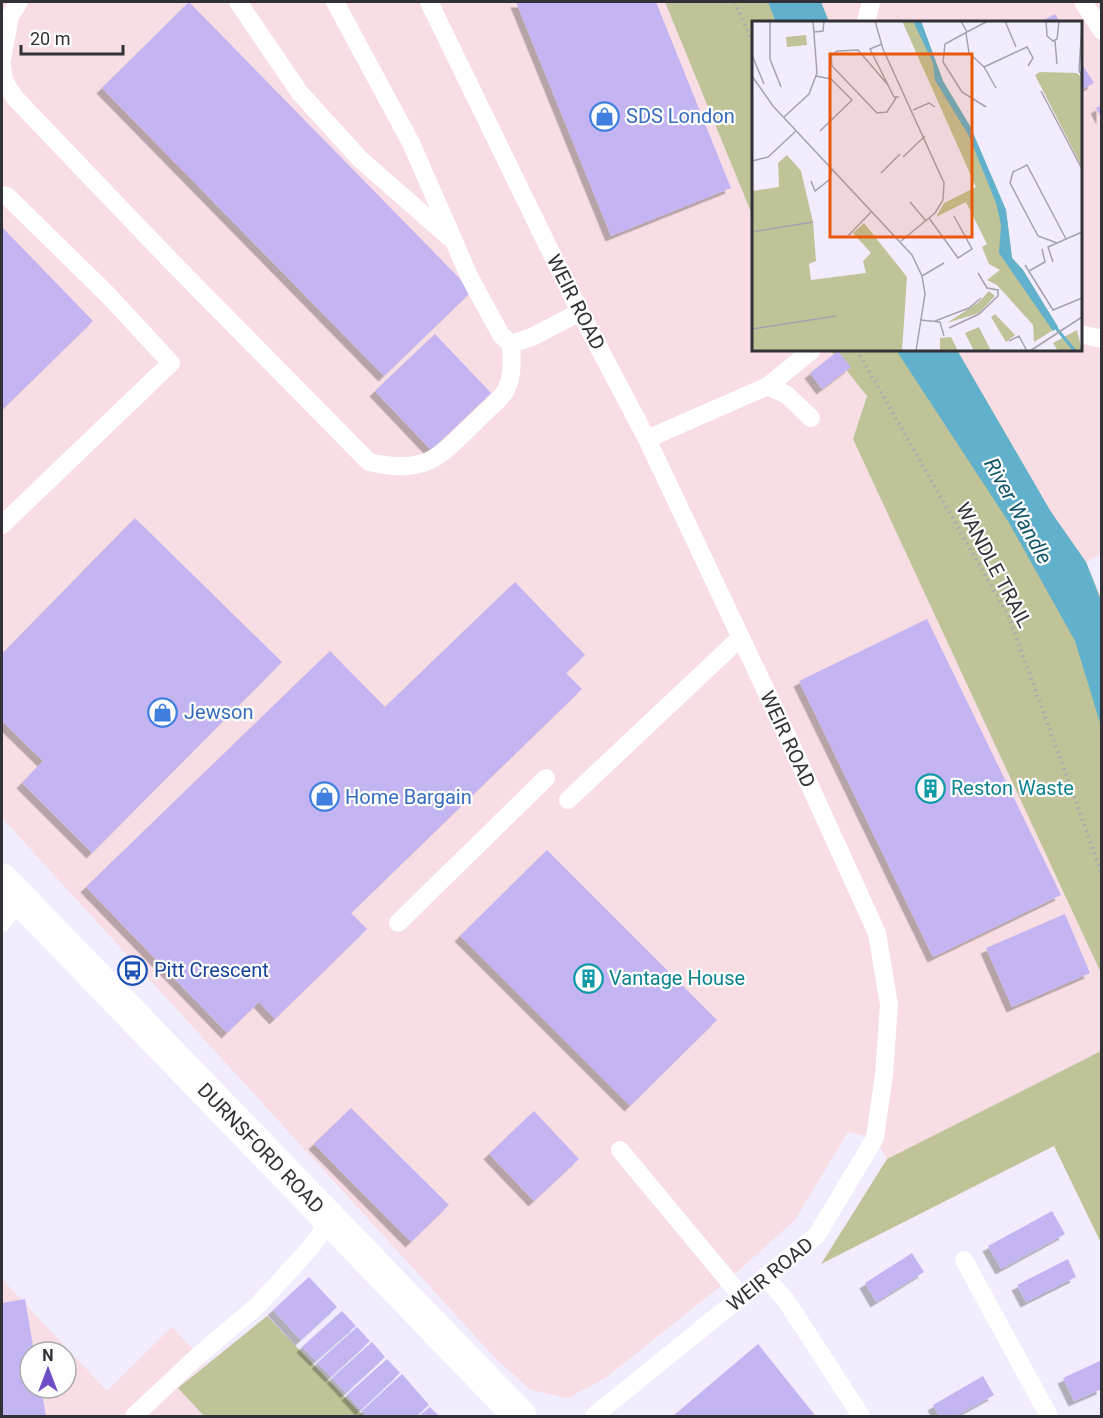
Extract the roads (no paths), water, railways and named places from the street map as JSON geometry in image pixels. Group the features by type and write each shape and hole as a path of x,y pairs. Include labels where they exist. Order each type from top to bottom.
{"main road":[{"name":"DURNSFORD ROAD","path":"7,900 330,1219 520,1416"}],"lane":[{"path":"2,59 10,16 19,2"},
{"path":"238,2 300,93 360,159 454,241"},
{"path":"2,66 4,81 15,98 168,258 369,462 392,467 416,466 440,456 506,390 512,369 511,344 501,335 454,241 411,143 335,2"},
{"name":"WEIR ROAD","path":"429,2 580,312 647,439 877,933 889,1005 884,1075 875,1138 817,1235 594,1416"},
{"path":"866,21 871,2"},
{"path":"1083,2 1101,31"},
{"path":"2,195 7,196 108,295 171,363 2,525"},
{"path":"511,344 532,337 580,312"},
{"path":"1082,334 1101,339"},
{"path":"647,439 768,386 811,351"},
{"path":"768,386 787,395 811,418"},
{"path":"568,800 740,639"},
{"path":"398,923 546,778"},
{"path":"620,1150 742,1297"},
{"path":"134,1416 199,1354 258,1305 312,1246 330,1219"},
{"path":"964,1260 1049,1416"},
{"path":"766,1278 785,1299 861,1416"}],"water":[{"path":"768,2 821,2 829,21 776,21"},
{"name":"River Wandle","path":"897,351 958,351 1051,512 1086,562 1101,601 1101,726 1075,641 1008,521"}],"place":[{"name":"SDS London","path":"605,116"},
{"name":"Jewson","path":"163,712"},
{"name":"Reston Waste","path":"930,788"},
{"name":"Home Bargain","path":"324,797"},
{"name":"Pitt Crescent","path":"133,970"},
{"name":"Vantage House","path":"588,978"}]}
